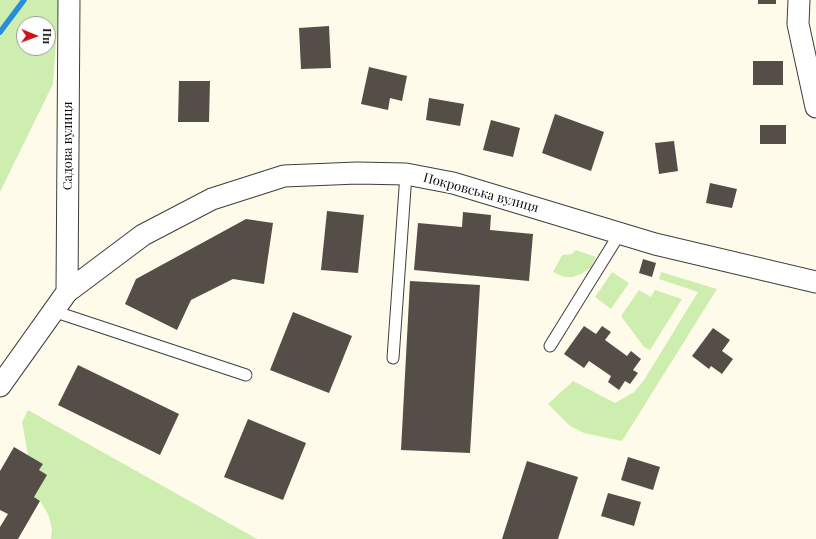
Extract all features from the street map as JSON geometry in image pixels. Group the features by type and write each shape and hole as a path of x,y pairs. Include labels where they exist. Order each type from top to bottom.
{"street":[{"name":"Садова вулиця","path":"67,292 69,0"},
{"path":"799,0 798,24 816,107"},
{"name":"Покровська вулиця","path":"0,386 67,292 143,235 212,199 284,176 357,172 406,174 453,183 655,244 816,282"}],"lane":[{"path":"393,358 406,174"},
{"path":"550,346 620,233"},
{"path":"54,311 246,375"}],"green space":[{"path":"0,0 59,0 56,42 56,16 16,16 16,56 55,56 53,84 0,192"},
{"path":"576,250 596,257 591,267 583,273 573,277 564,277 553,272 562,255 572,254"},
{"path":"612,272 629,283 611,309 595,297"},
{"path":"661,272 717,289 622,441 584,433 570,426 548,404 573,381 615,403 634,392 644,380 698,292 659,279"},
{"path":"639,290 651,297 655,290 682,299 650,350 644,347 621,316"},
{"path":"28,410 257,539 51,539 52,529 48,514 40,501 34,497 39,470 43,464 28,455 22,422"}],"building":[{"path":"758,0 776,0 776,4 758,4"},
{"path":"329,26 331,68 301,69 299,28"},
{"path":"753,61 783,61 783,85 753,85"},
{"path":"369,67 407,76 402,101 390,98 388,110 361,104"},
{"path":"179,81 210,81 209,122 178,122"},
{"path":"429,98 464,104 460,126 426,120"},
{"path":"555,114 604,132 591,171 542,153"},
{"path":"491,120 520,128 513,157 483,150"},
{"path":"760,125 786,125 786,144 760,144"},
{"path":"674,141 678,171 659,174 655,143"},
{"path":"710,183 737,189 732,208 706,203"},
{"path":"327,211 364,215 358,273 321,270"},
{"path":"463,212 491,215 490,230 533,234 529,281 414,270 418,223 462,227"},
{"path":"246,219 273,223 264,284 233,279 191,300 177,330 125,304 136,279"},
{"path":"643,259 656,263 652,277 639,273"},
{"path":"410,281 480,285 470,453 401,450"},
{"path":"293,312 352,336 329,393 270,370"},
{"path":"584,326 596,334 602,326 611,332 605,340 627,356 631,351 641,359 633,370 638,373 630,384 625,381 619,390 608,382 611,376 589,361 584,368 564,354"},
{"path":"713,328 730,340 722,351 733,359 722,374 711,366 709,369 692,356"},
{"path":"78,365 179,414 160,455 58,405"},
{"path":"248,419 306,443 283,500 224,477"},
{"path":"14,447 43,464 39,470 47,475 34,497 40,501 18,539 0,539 0,527 8,514 0,510 0,471"},
{"path":"628,457 660,467 653,490 621,480"},
{"path":"527,461 578,477 558,539 502,539"},
{"path":"608,493 641,502 634,526 601,516"}],"waterway":[{"path":"0,32 24,0"}]}
